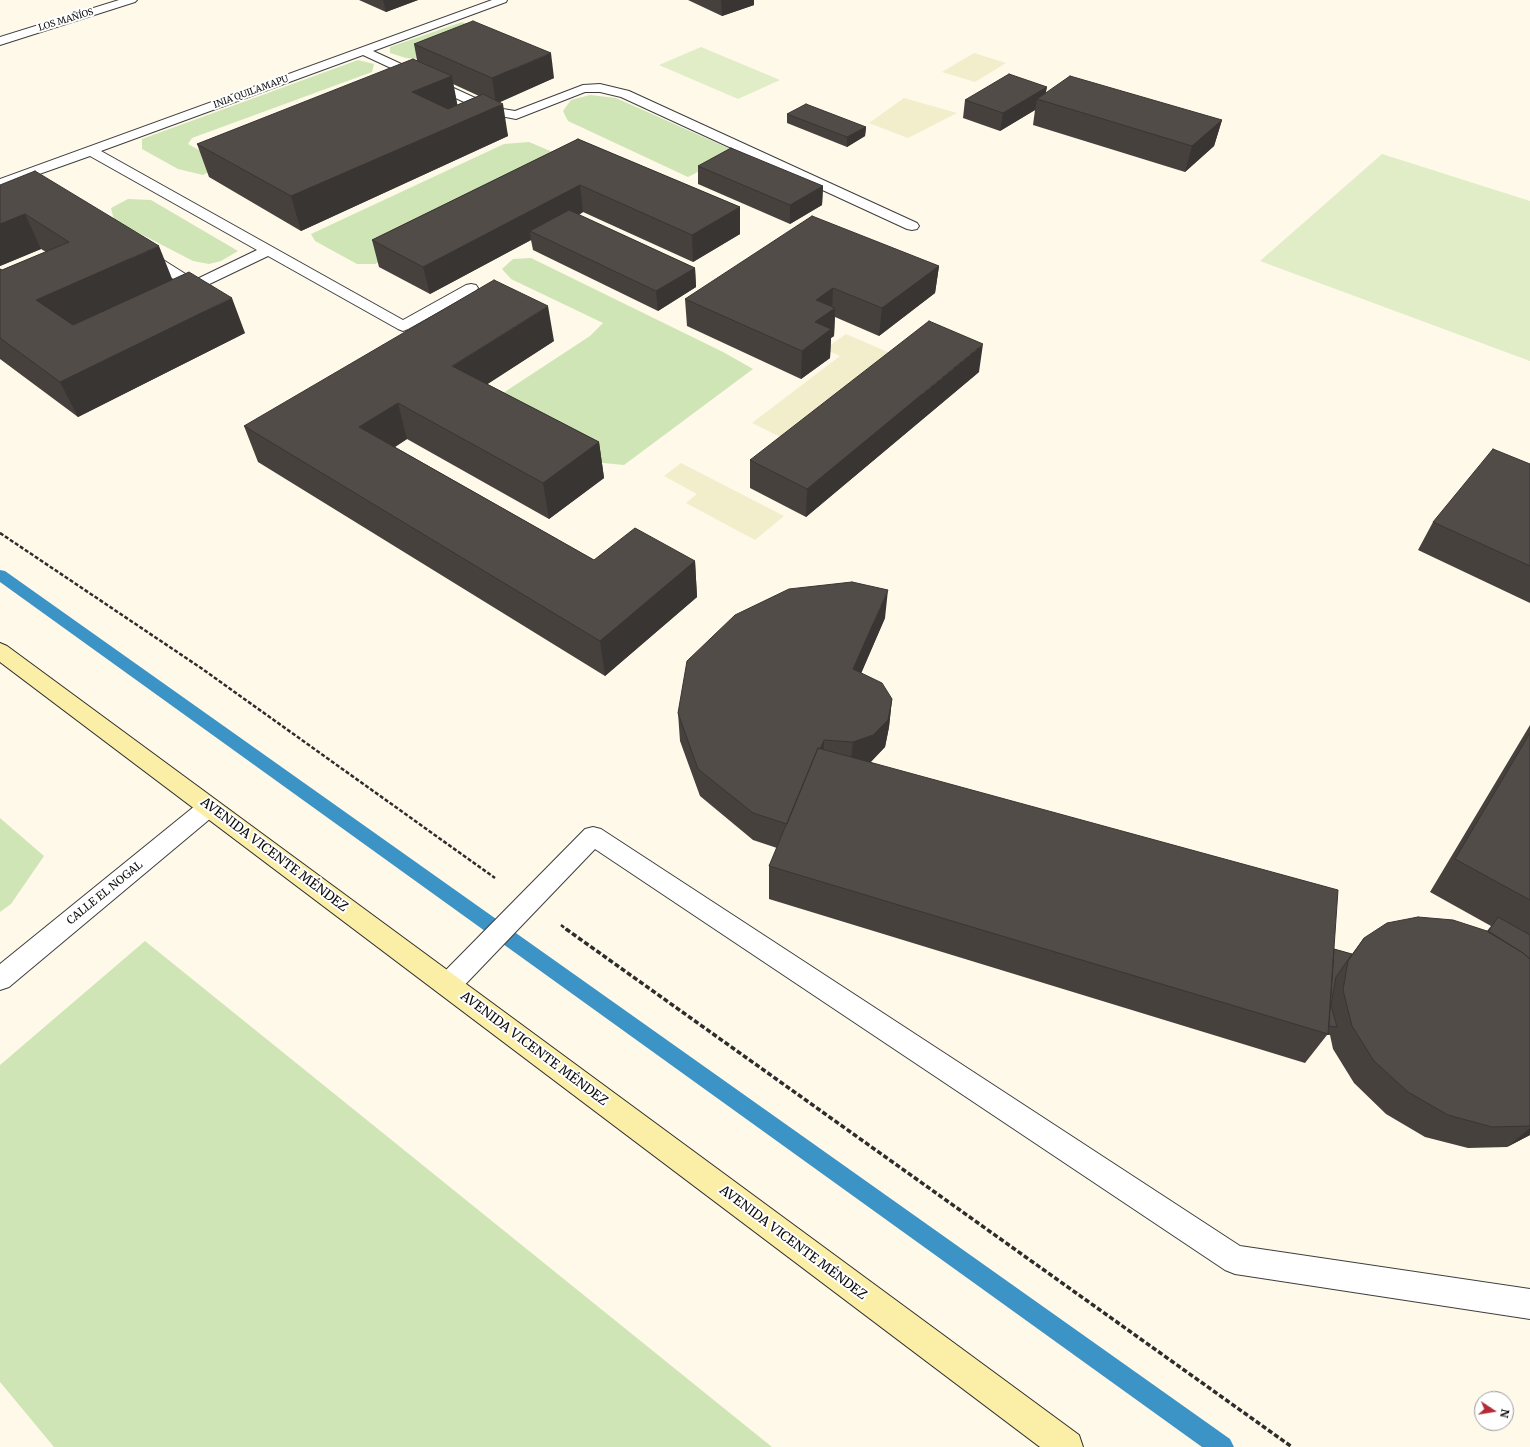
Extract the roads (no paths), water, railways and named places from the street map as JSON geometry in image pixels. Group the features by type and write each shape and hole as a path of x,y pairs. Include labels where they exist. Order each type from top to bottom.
{"main road":[{"name":"AVENIDA VICENTE MÉNDEZ","path":"0,651 1067,1447"}],"street":[{"name":"LOS MAÑÍOS","path":"0,41 131,0"}],"lane":[{"name":"INIA QUILAMAPU","path":"0,184 502,0"},
{"path":"364,51 494,111 516,114 583,89 600,88 625,94 912,226"},
{"path":"91,151 403,326 471,288"},
{"path":"22,176 35,185"},
{"path":"134,248 194,286 268,250"},
{"name":"CALLE EL NOGAL","path":"0,979 209,807"},
{"path":"448,985 593,836 1235,1260 1530,1304"}],"waterway":[{"path":"0,575 1222,1447"}]}
